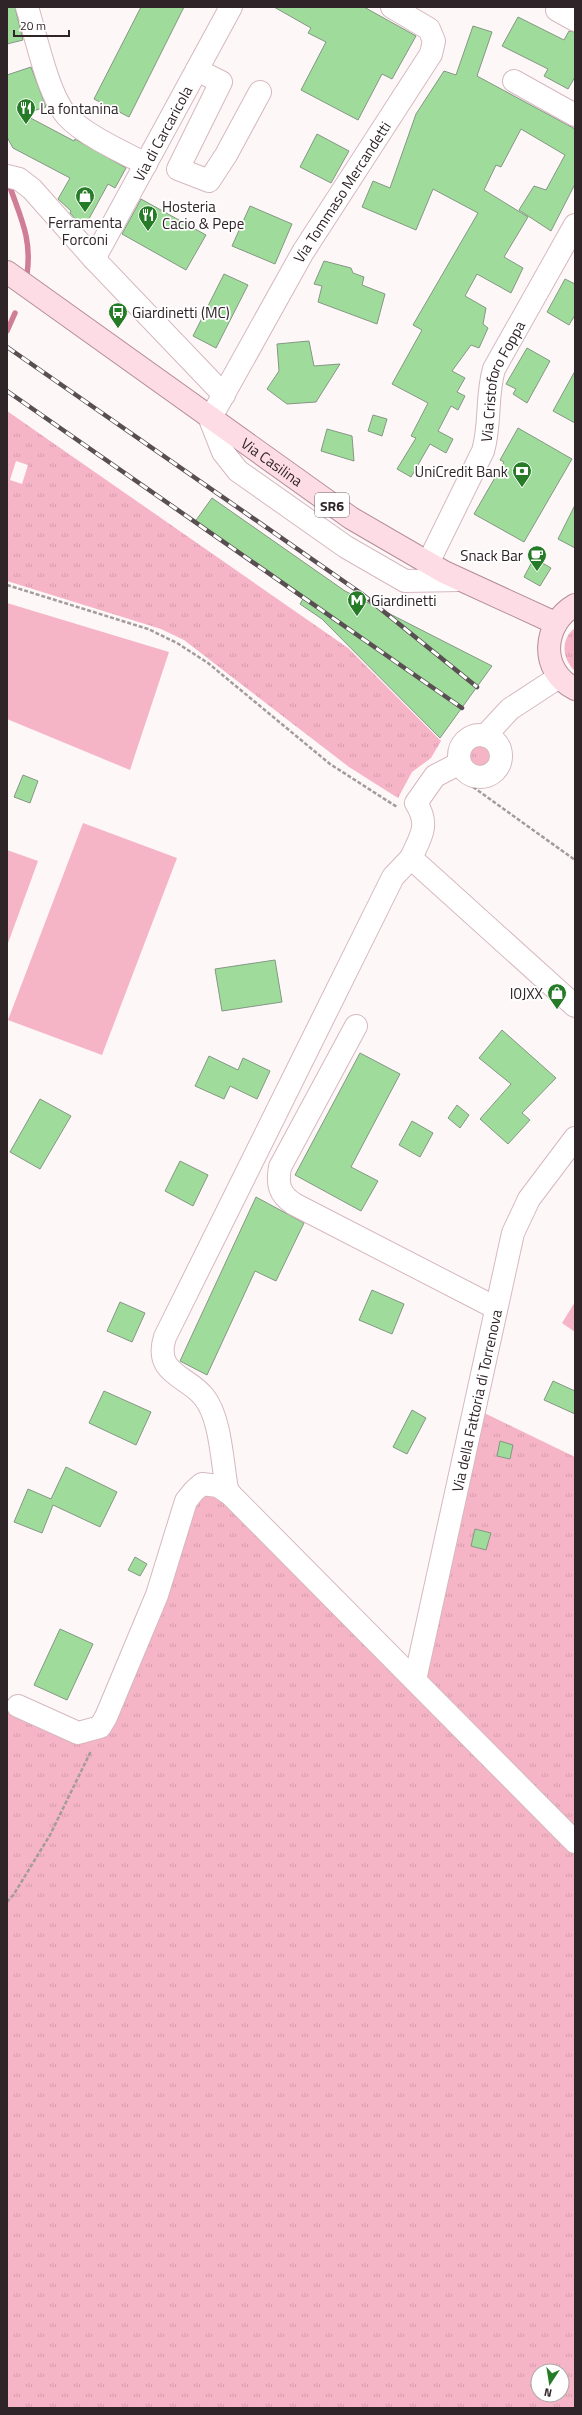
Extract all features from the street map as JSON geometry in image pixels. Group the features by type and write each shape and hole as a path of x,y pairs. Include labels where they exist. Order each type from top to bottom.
{"main road":[{"name":"Via Casilina","path":"7,272 210,419 346,514 428,563 460,580 555,623"},
{"path":"567,683 552,665 548,650 551,632 555,623 575,606"}],"street":[{"path":"27,7 52,86 64,111 84,130 146,164"},
{"name":"Via di Carcaricola","path":"94,258 231,7"},
{"name":"Via Tommaso Mercandetti","path":"210,419 303,252 431,54 434,41 429,29 390,7"},
{"path":"197,70 221,82 178,169 209,181 226,155 260,92"},
{"path":"514,81 575,115"},
{"path":"7,176 25,183 224,395"},
{"name":"Via Cristoforo Foppa","path":"428,563 483,450 487,433 489,390 494,369 575,225"},
{"path":"210,419 223,452 238,472 346,547 405,582 460,580"},
{"path":"485,736 510,709 567,683"},
{"path":"485,736 494,741 500,749 500,764 494,772 485,777 473,776 463,769 460,763 460,751 467,740 472,737 485,736"},
{"path":"230,1494 227,1489 216,1427 208,1403 200,1393 169,1369 162,1352 162,1343 393,877 411,858 425,823 424,816 416,803 435,776 460,763"},
{"path":"411,858 575,1006"},
{"path":"356,1026 280,1167 278,1185 281,1193 294,1204 496,1308"},
{"name":"Via della Fattoria di Torrenova","path":"414,1680 513,1233 529,1199 575,1138"},
{"path":"18,1706 78,1733 100,1727 106,1717 145,1626 186,1501 202,1484 218,1486 230,1494 575,1842"}],"path":[{"path":"7,585 148,629 177,643 208,663 330,764 366,789 425,823"},
{"path":"473,787 575,860"},
{"path":"7,1902 14,1894 50,1834 93,1746"}],"green space":[{"path":"7,411 348,648 441,741 431,758 412,772 398,798 349,767 184,640 161,629 7,581","holes":["16,461 28,465 22,484 10,480"]},
{"path":"7,603 169,652 130,770 7,719"},
{"path":"575,628 575,671 567,661 564,649 567,638"},
{"path":"480,745 484,746 490,752 490,760 484,766 480,767 476,766 470,760 469,756 470,752 476,746"},
{"path":"83,823 177,858 102,1055 8,1020"},
{"path":"7,850 38,861 7,946"},
{"path":"575,1302 575,1332 562,1323"},
{"path":"474,1408 575,1457 575,2408 7,2408 7,1703 100,1727 202,1484 244,1508 414,1680"}],"building":[{"path":"7,7 15,7 23,40 7,44"},
{"path":"141,7 184,7 129,117 94,99"},
{"path":"274,7 364,7 416,36 392,79 382,74 358,120 301,90 326,42 308,33 311,28"},
{"path":"518,17 564,40 569,31 575,32 575,77 568,89 544,76 548,69 502,46"},
{"path":"473,26 492,32 477,76 575,129 575,184 551,231 519,210 534,186 546,190 565,155 521,129 501,167 496,165 484,190 528,217 504,257 523,268 511,293 477,274 465,296 486,308 483,324 488,328 479,348 471,345 452,371 465,378 457,392 465,396 458,410 451,406 438,431 453,439 446,453 430,444 411,477 397,469 416,438 411,436 428,403 392,384 422,330 413,325 478,213 433,189 416,230 362,207 373,181 390,188 416,114 444,71 456,75"},
{"path":"31,67 46,107 23,114 74,141 75,139 126,168 115,188 108,184 85,226 79,223 70,213 71,211 58,199 70,178 13,148 7,137 7,75"},
{"path":"317,134 349,151 331,183 300,167"},
{"path":"141,199 206,235 186,270 122,234"},
{"path":"250,206 292,224 275,264 232,246"},
{"path":"324,261 351,268 353,273 364,277 362,285 385,294 377,324 318,302 322,286 314,284"},
{"path":"224,274 248,285 216,348 193,336"},
{"path":"565,279 575,284 575,315 569,325 547,312"},
{"path":"309,341 314,366 340,364 316,402 287,404 267,389 279,371 277,344"},
{"path":"527,348 550,361 527,403 513,394 516,389 506,384"},
{"path":"575,371 575,423 553,411"},
{"path":"373,415 387,419 382,436 368,431"},
{"name":"UniCredit Bank","path":"518,428 572,459 524,542 474,514 504,462 500,460"},
{"path":"327,429 352,436 354,461 321,451"},
{"name":"Giardinetti","path":"212,498 345,591 492,666 440,738 322,619 300,604 303,599 194,523"},
{"path":"575,505 575,548 558,539"},
{"name":"Snack Bar","path":"534,558 551,568 540,586 524,577"},
{"path":"23,775 38,781 30,803 14,797"},
{"path":"275,960 282,1002 222,1011 215,969"},
{"path":"502,1030 556,1078 522,1113 530,1120 508,1144 480,1119 511,1084 479,1058"},
{"path":"360,1053 400,1074 351,1167 378,1181 361,1211 295,1175"},
{"path":"209,1056 238,1070 243,1058 270,1071 257,1099 230,1086 224,1099 195,1086"},
{"path":"40,1099 71,1116 40,1169 10,1152"},
{"path":"457,1105 469,1115 460,1128 448,1118"},
{"path":"412,1121 433,1133 420,1157 399,1145"},
{"path":"180,1161 208,1175 193,1206 165,1191"},
{"path":"256,1197 304,1223 276,1281 255,1271 207,1375 180,1361"},
{"path":"372,1290 404,1304 392,1334 359,1320"},
{"path":"120,1302 145,1313 132,1342 107,1331"},
{"path":"553,1381 575,1391 575,1414 544,1400"},
{"path":"104,1391 151,1412 136,1445 89,1423"},
{"path":"412,1410 426,1418 407,1454 393,1447"},
{"path":"500,1441 513,1445 510,1459 497,1456"},
{"path":"66,1467 117,1492 100,1527 53,1505 42,1533 14,1522 28,1489 51,1499"},
{"path":"475,1529 491,1533 486,1550 471,1546"},
{"path":"135,1557 147,1564 140,1576 128,1570"},
{"path":"60,1629 93,1644 67,1700 34,1685"}],"waterway":[{"path":"10,187 22,219 27,240 27,274"},
{"path":"7,331 15,313"}],"railway":[{"path":"7,347 362,594 477,687"},
{"path":"7,391 462,708"}],"place":[{"name":"La fontanina","path":"26,125"},
{"name":"Ferramenta Forconi","path":"85,213"},
{"name":"Hosteria Cacio & Pepe","path":"148,232"},
{"name":"Giardinetti (MC)","path":"118,329"},
{"name":"UniCredit Bank","path":"522,488"},
{"name":"Snack Bar","path":"537,572"},
{"name":"Giardinetti","path":"357,617"},
{"name":"I0JXX","path":"557,1010"}]}
